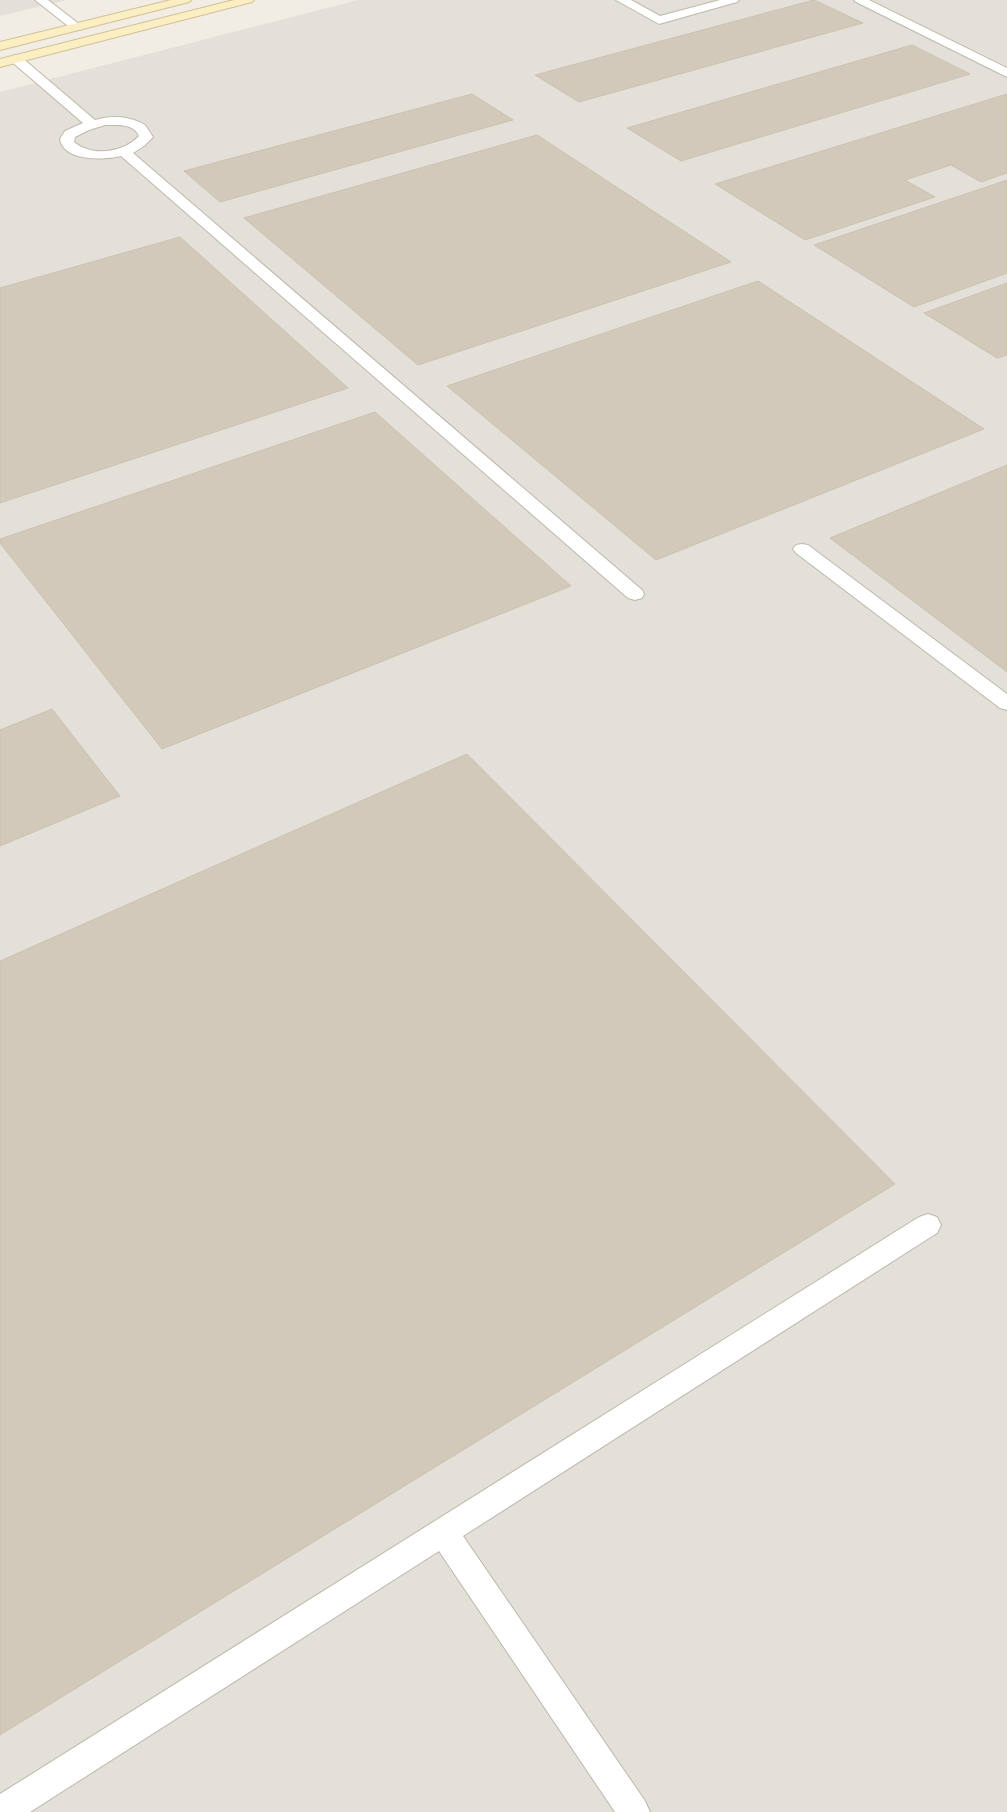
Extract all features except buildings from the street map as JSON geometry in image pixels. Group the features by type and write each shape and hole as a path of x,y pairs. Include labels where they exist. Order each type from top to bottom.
{"street":[{"path":"0,46 185,0"},
{"path":"0,63 248,0"}],"lane":[{"path":"41,0 77,27"},
{"path":"622,0 659,20 733,0"},
{"path":"860,0 1007,73"},
{"path":"16,58 91,124"},
{"path":"118,121 130,123 145,131 146,137 142,143 124,152 94,154 73,148 68,143 68,137 72,132 91,124 118,121"},
{"path":"124,152 635,594"},
{"path":"802,549 1007,704"},
{"path":"1,1812 928,1225"},
{"path":"443,1532 634,1812"}],"shaded area":[{"path":"0,0 67,0 0,16"},
{"path":"358,0 1007,0 1007,1812 0,1812 0,92"}]}
